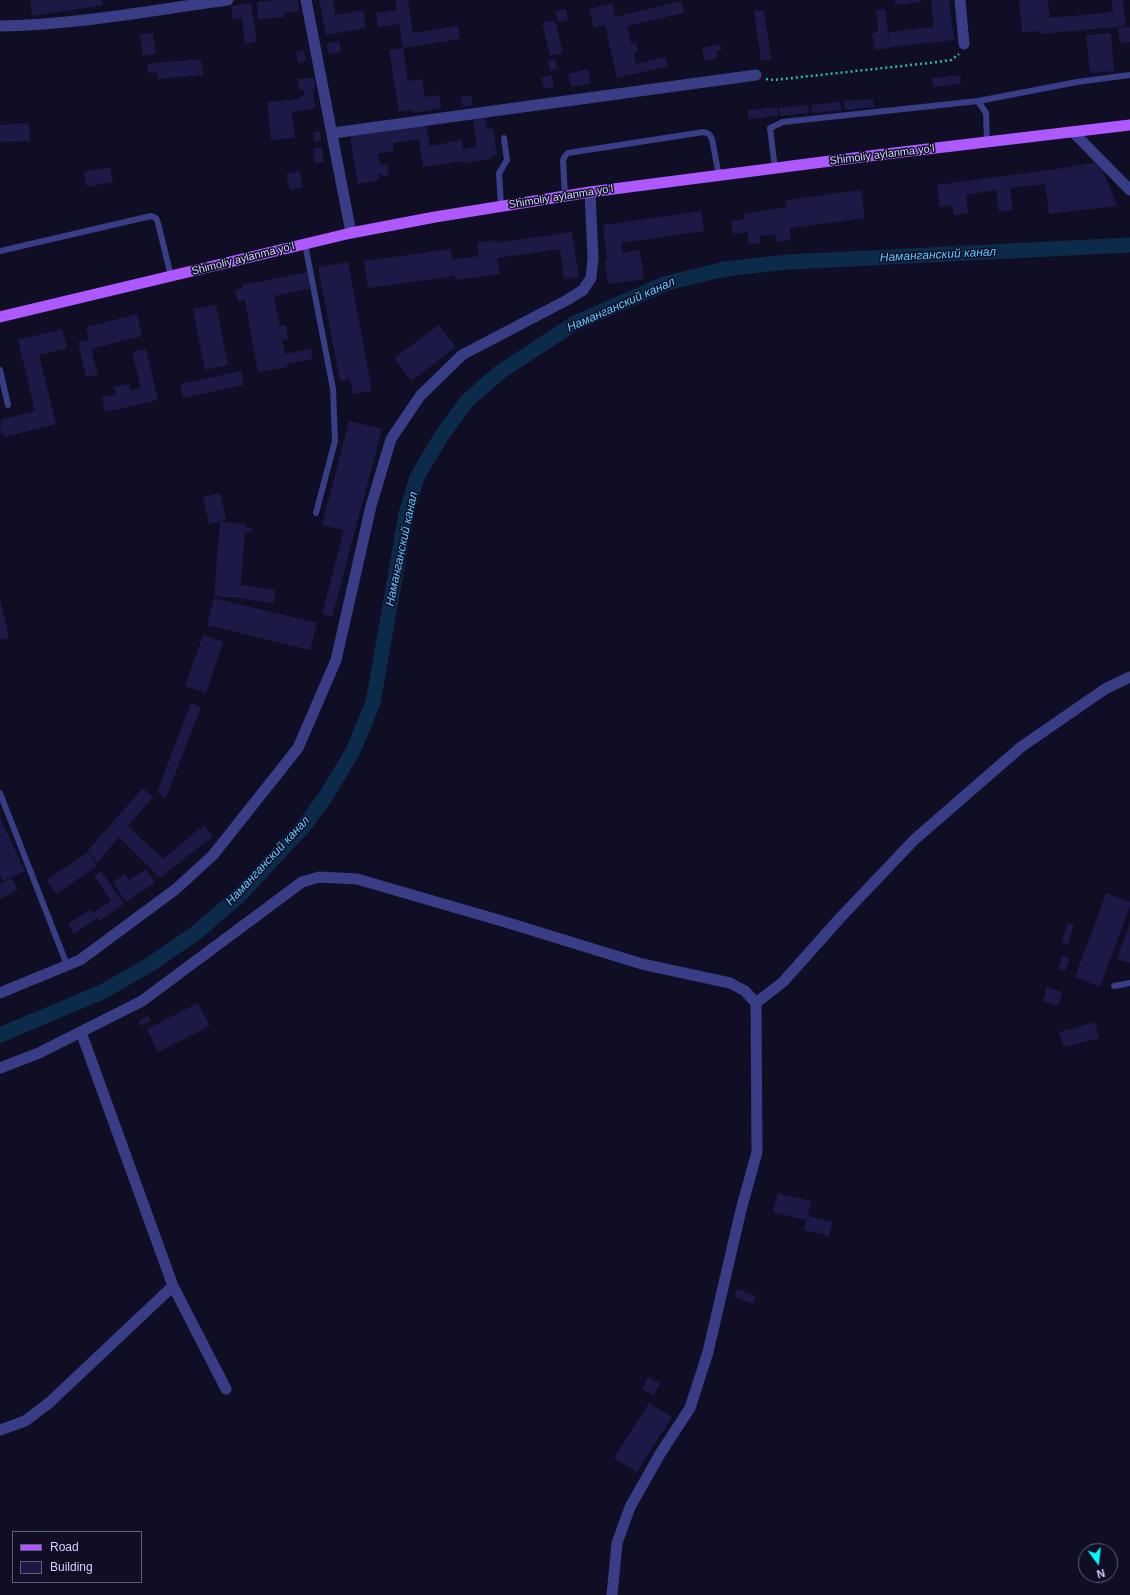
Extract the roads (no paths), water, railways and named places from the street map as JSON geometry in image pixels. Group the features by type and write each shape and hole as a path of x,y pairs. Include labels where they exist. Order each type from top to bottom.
{"main road":[{"name":"Shimoliy aylanma yoʻl","path":"0,318 351,233 435,217 590,192 1130,125"}],"street":[{"path":"0,26 22,26 97,18 228,0"},
{"path":"306,0 333,132 351,233"},
{"path":"960,0 964,44"},
{"path":"333,132 756,75"},
{"path":"1073,132 1130,190"},
{"path":"0,993 80,960 176,889 213,855 298,748 336,660 371,506 391,439 420,396 462,355 567,300 583,290 591,278 593,258 590,192"},
{"path":"756,1003 783,982 840,918 914,840 1021,747 1105,689 1130,677"},
{"path":"0,1068 39,1053 142,1001 302,882 319,877 357,879 642,964 730,983 745,990 756,1003 758,1152 741,1210 708,1352 690,1408 660,1454 630,1507 618,1543 612,1595"},
{"path":"80,1032 173,1286 226,1389"},
{"path":"0,1430 25,1421 49,1403 173,1286"}],"lane":[{"path":"775,169 770,128 783,122 978,101 1077,82 1130,75"},
{"path":"978,101 986,113 987,142"},
{"path":"565,196 563,160 568,153 704,132 709,134 712,139 719,176"},
{"path":"501,206 498,172 507,160 504,138"},
{"path":"0,251 151,216 156,218 158,223 171,276"},
{"path":"305,244 333,389 335,441 316,513"},
{"path":"0,370 8,404"},
{"path":"0,793 68,965"},
{"path":"1114,986 1130,983"}],"waterway":[{"name":"Наманганский канал","path":"0,1035 102,992 151,964 197,932 239,896 304,826 326,796 353,751 373,703 406,514 417,477 442,435 467,401 500,372 575,323 667,283 725,269 788,262 1130,245"}]}
